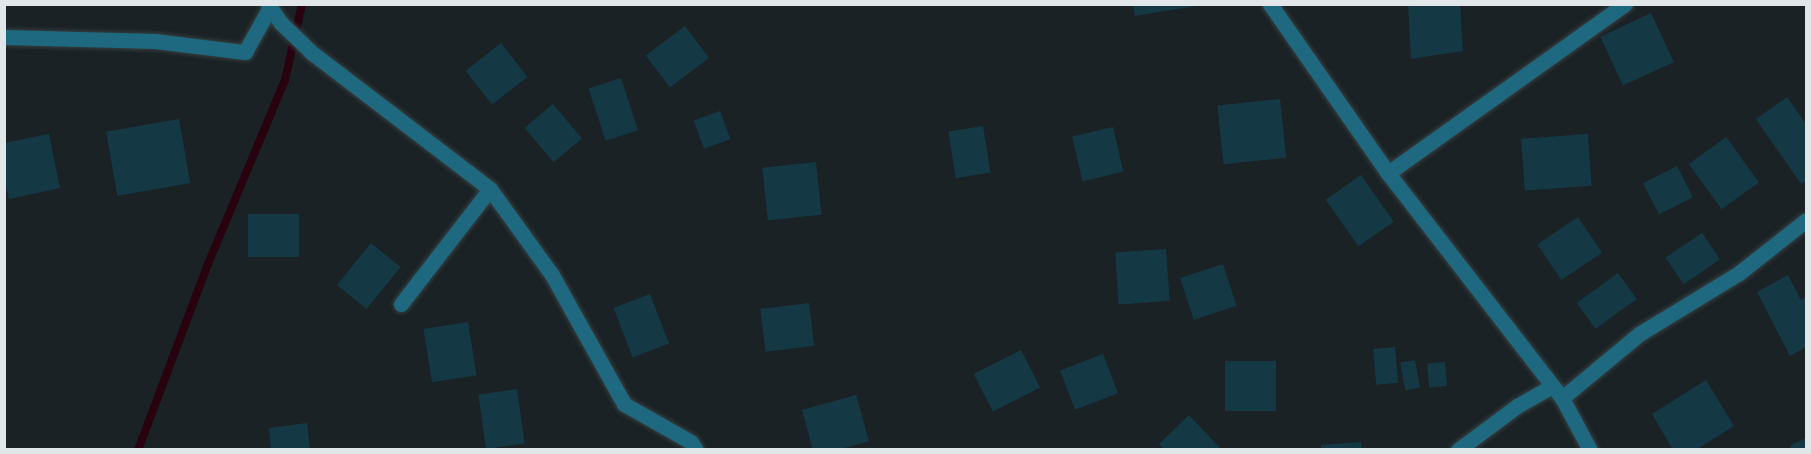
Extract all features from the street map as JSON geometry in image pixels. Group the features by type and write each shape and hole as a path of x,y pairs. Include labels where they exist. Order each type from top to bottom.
{"street":[{"path":"1270,4 1388,173 1562,398 1590,450"},
{"path":"1388,173 1625,4"},
{"path":"4,37 155,41 245,52 269,6 281,23 311,52 490,189 552,275 624,404 691,442 696,450"},
{"path":"401,304 490,189"},
{"path":"1562,398 1639,334 1739,273 1806,220"},
{"path":"1458,450 1517,406 1552,386"}],"building":[{"path":"1133,4 1195,4 1196,6 1135,16"},
{"path":"1408,4 1460,4 1463,51 1411,59"},
{"path":"1651,13 1674,62 1623,86 1600,37"},
{"path":"685,26 709,58 670,87 646,55"},
{"path":"501,43 527,77 492,105 466,71"},
{"path":"621,78 638,130 606,141 589,89"},
{"path":"1787,97 1806,124 1806,181 1801,184 1756,119"},
{"path":"1280,99 1286,158 1224,164 1217,106"},
{"path":"553,104 582,138 554,162 525,128"},
{"path":"720,111 730,139 704,149 694,121"},
{"path":"179,119 190,183 117,196 106,132"},
{"path":"983,126 990,172 956,178 948,131"},
{"path":"1113,127 1123,172 1082,181 1072,136"},
{"path":"49,134 60,188 9,199 4,178 4,143"},
{"path":"1588,134 1592,186 1525,191 1521,139"},
{"path":"1726,137 1759,182 1722,209 1689,164"},
{"path":"816,162 822,215 768,220 762,168"},
{"path":"1677,166 1693,197 1659,214 1643,183"},
{"path":"1361,175 1394,222 1358,246 1326,200"},
{"path":"248,214 299,214 299,257 248,257"},
{"path":"1578,217 1602,253 1561,280 1537,244"},
{"path":"1702,233 1720,260 1683,284 1666,258"},
{"path":"371,243 401,267 367,309 337,285"},
{"path":"1166,249 1170,301 1119,304 1115,253"},
{"path":"1223,264 1237,306 1194,320 1180,278"},
{"path":"1618,273 1637,299 1596,329 1577,303"},
{"path":"1788,275 1801,300 1806,297 1806,347 1790,356 1757,292"},
{"path":"650,294 669,343 633,357 614,308"},
{"path":"809,303 814,346 766,352 760,309"},
{"path":"468,322 476,375 432,382 424,329"},
{"path":"1395,347 1398,383 1376,385 1373,349"},
{"path":"1021,350 1040,387 993,411 974,374"},
{"path":"1103,354 1118,393 1075,410 1060,370"},
{"path":"1415,360 1420,388 1405,390 1400,363"},
{"path":"1225,361 1276,361 1276,411 1225,411"},
{"path":"1445,362 1447,386 1429,387 1427,364"},
{"path":"1706,380 1734,426 1696,450 1673,450 1652,414"},
{"path":"517,389 525,443 486,449 478,394"},
{"path":"856,395 869,441 838,450 813,450 802,410"},
{"path":"1189,415 1222,450 1164,450 1159,444"},
{"path":"307,423 310,450 271,450 269,428"},
{"path":"1806,438 1806,450 1792,450 1790,446"},
{"path":"1361,442 1362,450 1321,450 1321,445"}],"waterway":[{"path":"138,450 208,264 285,80 302,4"}]}
